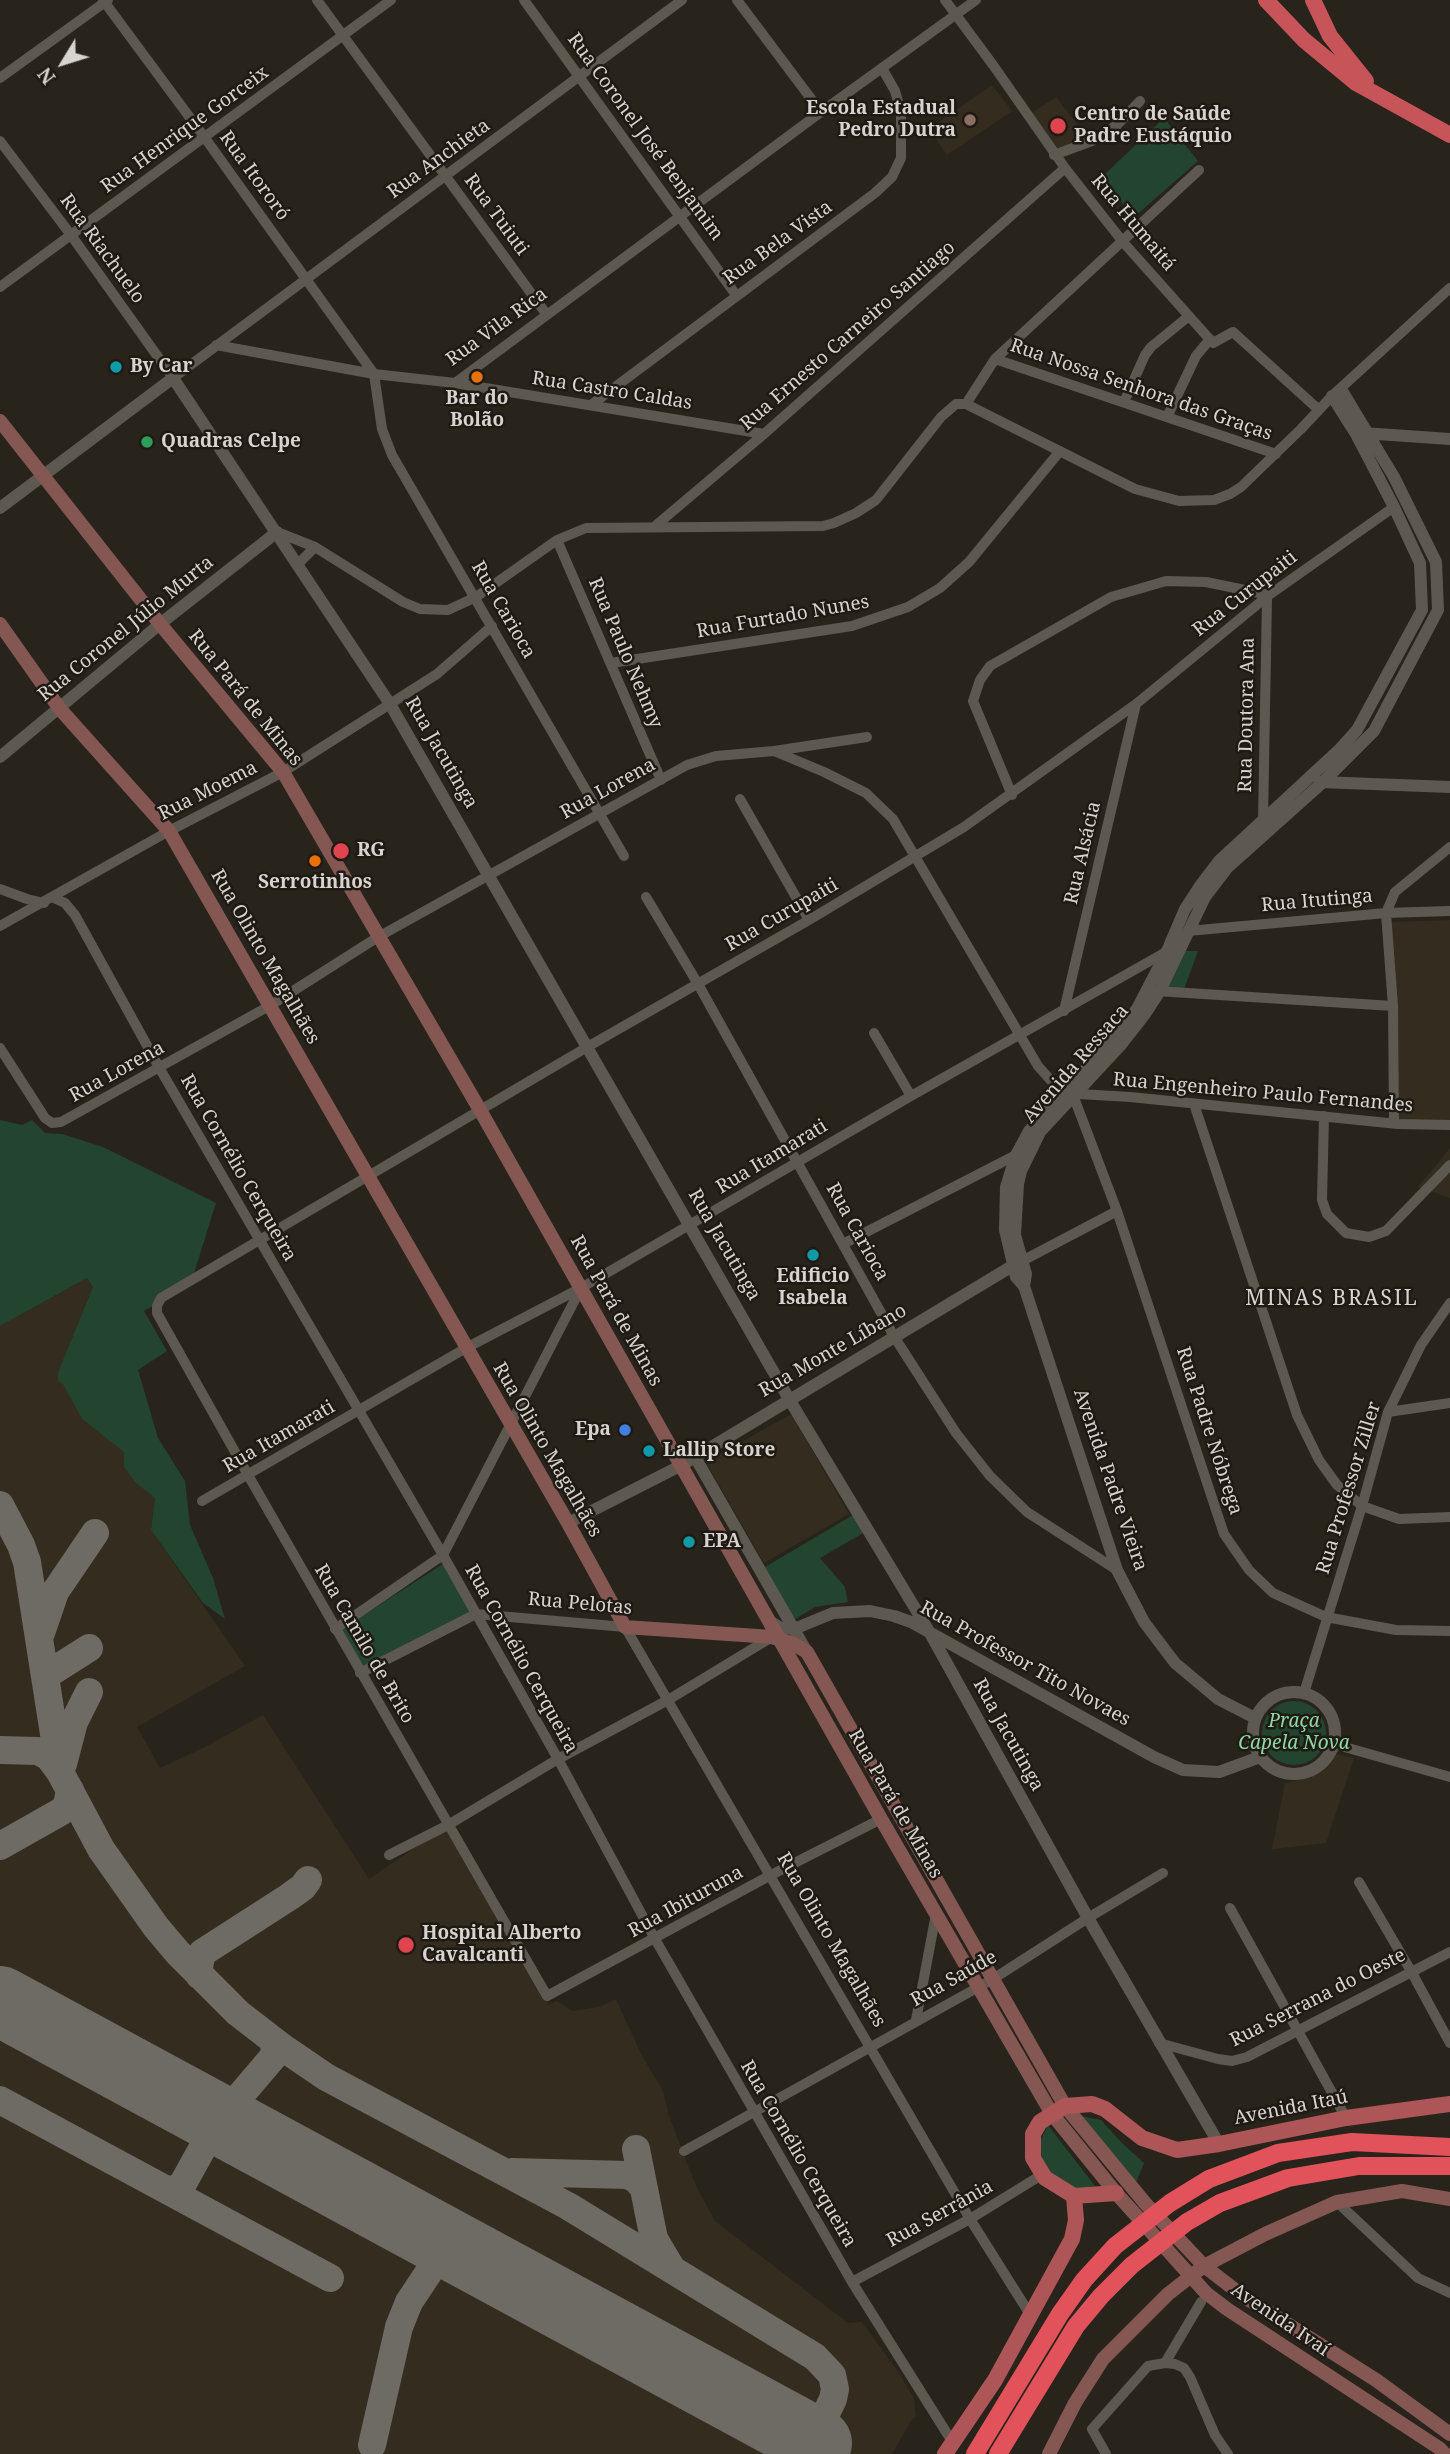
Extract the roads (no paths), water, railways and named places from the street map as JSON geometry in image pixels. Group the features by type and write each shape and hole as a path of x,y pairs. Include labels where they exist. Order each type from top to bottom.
{"highway":[{"path":"1266,0 1304,40 1356,83 1450,135"},
{"path":"1313,0 1331,36 1376,94"},
{"path":"975,2454 1060,2314 1084,2280 1115,2246 1170,2203 1209,2179 1278,2153 1352,2142 1450,2147"},
{"path":"998,2454 1076,2326 1132,2264 1187,2221 1220,2203 1288,2178 1359,2166 1450,2166"}],"main road":[{"name":"Rua Pará de Minas","path":"0,421 160,624 283,772 480,1110 768,1620 775,1637 978,1986 1058,2110 1116,2193"},
{"name":"Rua Olinto Magalhães","path":"0,624 60,709 169,831 370,1177 625,1627"},
{"name":"Rua Pelotas","path":"625,1627 775,1637 807,1652"},
{"name":"Rua Pará de Minas","path":"807,1652 993,1979 1058,2110 1144,2203"},
{"name":"Avenida Itaú","path":"1058,2110 1092,2104 1105,2109 1142,2138 1177,2150 1346,2118 1450,2104"},
{"path":"1058,2110 1040,2122 1033,2134 1033,2158 1045,2178 1074,2196 1116,2193"},
{"path":"1049,2454 1075,2403 1103,2359 1168,2294 1204,2266 1265,2234 1337,2202 1402,2191 1450,2199"},
{"name":"Avenida Ivaí","path":"1116,2193 1206,2293 1445,2454"},
{"path":"949,2449 995,2380 1072,2239 1076,2220 1074,2196"},
{"name":"Avenida Ivaí","path":"1144,2203 1204,2266 1243,2295 1376,2380 1450,2434"},
{"path":"1167,2250 1172,2272 1168,2294"}],"street":[{"name":"Rua Tuiuti","path":"317,0 547,315"},
{"name":"Rua Henrique Gorceix","path":"0,288 391,0"},
{"name":"Rua Coronel José Benjamim","path":"524,0 736,295"},
{"name":"Rua Anchieta","path":"216,345 682,0"},
{"path":"737,0 821,112"},
{"name":"Rua Humaitá","path":"944,0 993,65 1054,155 1123,242 1210,340"},
{"name":"Rua Vila Rica","path":"216,345 374,374 455,383 976,0"},
{"path":"0,78 105,1"},
{"name":"Rua Itororó","path":"105,1 374,374"},
{"name":"Rua Bela Vista","path":"591,405 875,193 892,177 901,158 901,112 895,91 883,68"},
{"path":"1054,155 1092,141 1116,125 1140,101"},
{"name":"Rua Riachuelo","path":"0,141 173,378"},
{"name":"Rua Ernesto Carneiro Santiago","path":"654,527 764,434 1065,169"},
{"path":"966,404 995,359 1199,170"},
{"path":"277,532 315,547 403,602 420,609 448,610 476,597 557,540 586,528 823,526 834,523 876,500 956,404 966,404 1135,489 1162,498 1194,502 1214,500 1239,489 1336,393 1450,288"},
{"path":"1124,402 1151,346 1189,316"},
{"path":"1167,417 1196,356 1210,340 1216,343 1232,331 1319,410 1344,414"},
{"path":"0,508 216,345"},
{"name":"Rua Nossa Senhora das Graças","path":"995,359 1276,454"},
{"name":"Rua Carioca","path":"374,374 382,429 392,454 624,856"},
{"name":"Rua Jacutinga","path":"173,378 390,704 589,1046 789,1399 930,1633 1159,2043 1219,2144"},
{"name":"Rua Castro Caldas","path":"455,383 764,434"},
{"path":"1336,393 1407,502 1436,562 1444,611 1422,610 1420,563 1362,433 1344,414 1336,393"},
{"path":"1362,433 1450,439"},
{"name":"Rua Furtado Nunes","path":"611,663 852,626 908,607 940,588 969,562 1060,451"},
{"name":"Rua Curupaiti","path":"157,1306 161,1298 964,827 1136,704 1268,596 1394,508"},
{"name":"Rua Coronel Júlio Murta","path":"0,757 160,624 277,532"},
{"name":"Rua Paulo Nehmy","path":"557,540 661,780"},
{"path":"298,564 315,547"},
{"path":"1012,795 973,701 980,680 989,666 1111,597 1166,581 1206,582 1268,596"},
{"name":"Rua Doutora Ana","path":"1266,825 1268,596"},
{"name":"Avenida Ressaca","path":"1317,779 1357,730 1422,610"},
{"name":"Avenida Ressaca","path":"1024,1286 1016,1277 1018,1250 1014,1221 1021,1171 1040,1132 1067,1094 1154,991 1172,953 1185,909 1219,861 1266,825 1374,731 1444,611"},
{"name":"Rua Moema","path":"0,926 169,831 283,772 437,674 492,626"},
{"name":"Rua Alsácia","path":"1064,1011 1136,704"},
{"path":"774,751 867,737"},
{"name":"Rua Lorena","path":"0,1048 45,1118 52,1124 61,1122 271,1005 379,937 687,765 716,756 774,751 866,793 892,819 1038,1066 1067,1094"},
{"path":"1317,779 1450,787"},
{"path":"740,799 809,920"},
{"name":"Avenida Ressaca","path":"1172,953 1188,931 1205,897 1266,825"},
{"path":"1394,1124 1393,1006 1386,913 1395,892 1450,847"},
{"path":"0,889 27,899 49,900"},
{"name":"Rua Carioca","path":"646,897 698,984 895,1338 956,1433 990,1476 1027,1512 1117,1570"},
{"name":"Rua Cornélio Cerqueira","path":"49,900 65,903 75,915 160,1069 443,1555 655,1939 949,2449"},
{"name":"Rua Itutinga","path":"1188,931 1386,913 1450,911"},
{"name":"Rua Itamarati","path":"202,1501 466,1348 691,1226 1020,1034 1172,953"},
{"path":"1154,991 1393,1006"},
{"path":"874,1034 911,1096"},
{"name":"Avenida Ressaca","path":"1017,1263 1004,1230 1006,1187 1016,1155 1029,1131 1067,1094"},
{"name":"Rua Engenheiro Paulo Fernandes","path":"1067,1094 1130,1097 1394,1124 1450,1125"},
{"name":"Rua Padre Nóbrega","path":"1067,1094 1117,1211 1224,1534 1249,1570 1273,1593 1326,1617 1396,1630 1450,1631"},
{"path":"1194,1104 1297,1415 1319,1460 1338,1485 1362,1506 1399,1519 1450,1517"},
{"path":"1324,1116 1322,1200 1327,1214 1346,1233 1369,1237 1386,1231 1450,1165"},
{"path":"843,1244 1016,1155"},
{"name":"Rua Monte Líbano","path":"568,1523 680,1466 1017,1263 1117,1211"},
{"name":"Avenida Padre Vieira","path":"1024,1286 1117,1570 1144,1622 1175,1662 1218,1699 1255,1718"},
{"path":"335,1629 443,1555 581,1288"},
{"name":"Rua Professor Ziller","path":"1304,1693 1388,1412 1421,1345 1450,1303"},
{"name":"Rua Camilo de Brito","path":"157,1306 157,1313 335,1629 547,1996"},
{"path":"1388,1412 1450,1403"},
{"name":"Rua Pará de Minas","path":"695,1457 807,1652"},
{"name":"Rua Professor Tito Novaes","path":"794,1629 833,1614 870,1611 911,1622 1154,1757 1183,1770 1219,1772 1260,1757"},
{"path":"360,1673 476,1614"},
{"name":"Rua Pelotas","path":"476,1614 625,1627"},
{"path":"768,1620 781,1628 794,1629"},
{"name":"Rua Olinto Magalhães","path":"625,1627 970,2219 1031,2316"},
{"path":"388,1855 448,1825 558,1759 668,1700 775,1637"},
{"path":"1289,1692 1304,1693 1316,1698 1326,1707 1335,1731 1334,1744 1328,1758 1316,1769 1301,1774 1286,1774 1271,1768 1260,1757 1254,1745 1255,1718 1263,1706 1275,1697 1289,1692"},
{"path":"1334,1744 1450,1777"},
{"name":"Rua Ibituruna","path":"547,1996 881,1819"},
{"name":"Rua Saúde","path":"684,2151 993,1979 1088,1917 1163,1873"},
{"path":"1359,1882 1450,2043"},
{"path":"1230,1908 1346,2118"},
{"path":"916,2020 936,1914"},
{"name":"Rua Serrana do Oeste","path":"1159,2043 1218,2059 1232,2061 1247,2057 1450,1952"},
{"name":"Rua Serrânia","path":"852,2282 970,2219 1043,2174"},
{"path":"1337,2202 1418,2278 1450,2293"},
{"path":"1165,2363 1201,2302"},
{"path":"1106,2454 1092,2429 1147,2366 1165,2363 1184,2368 1215,2435 1228,2454"}],"place":[{"name":"Escola Estadual Pedro Dutra","path":"970,120"},
{"name":"Centro de Saúde Padre Eustáquio","path":"1058,126"},
{"name":"By Car","path":"116,367"},
{"name":"Bar do Bolão","path":"477,377"},
{"name":"Quadras Celpe","path":"147,442"},
{"name":"RG","path":"341,851"},
{"name":"Serrotinhos","path":"315,861"},
{"name":"Edificio Isabela","path":"813,1255"},
{"name":"Epa","path":"625,1430"},
{"name":"Lallip Store","path":"649,1451"},
{"name":"EPA","path":"689,1542"},
{"name":"Hospital Alberto Cavalcanti","path":"406,1945"}],"district":[{"name":"MINAS BRASIL","path":"1332,1299"}],"park label":[{"name":"Praça Capela Nova","path":"1294,1733"}]}
